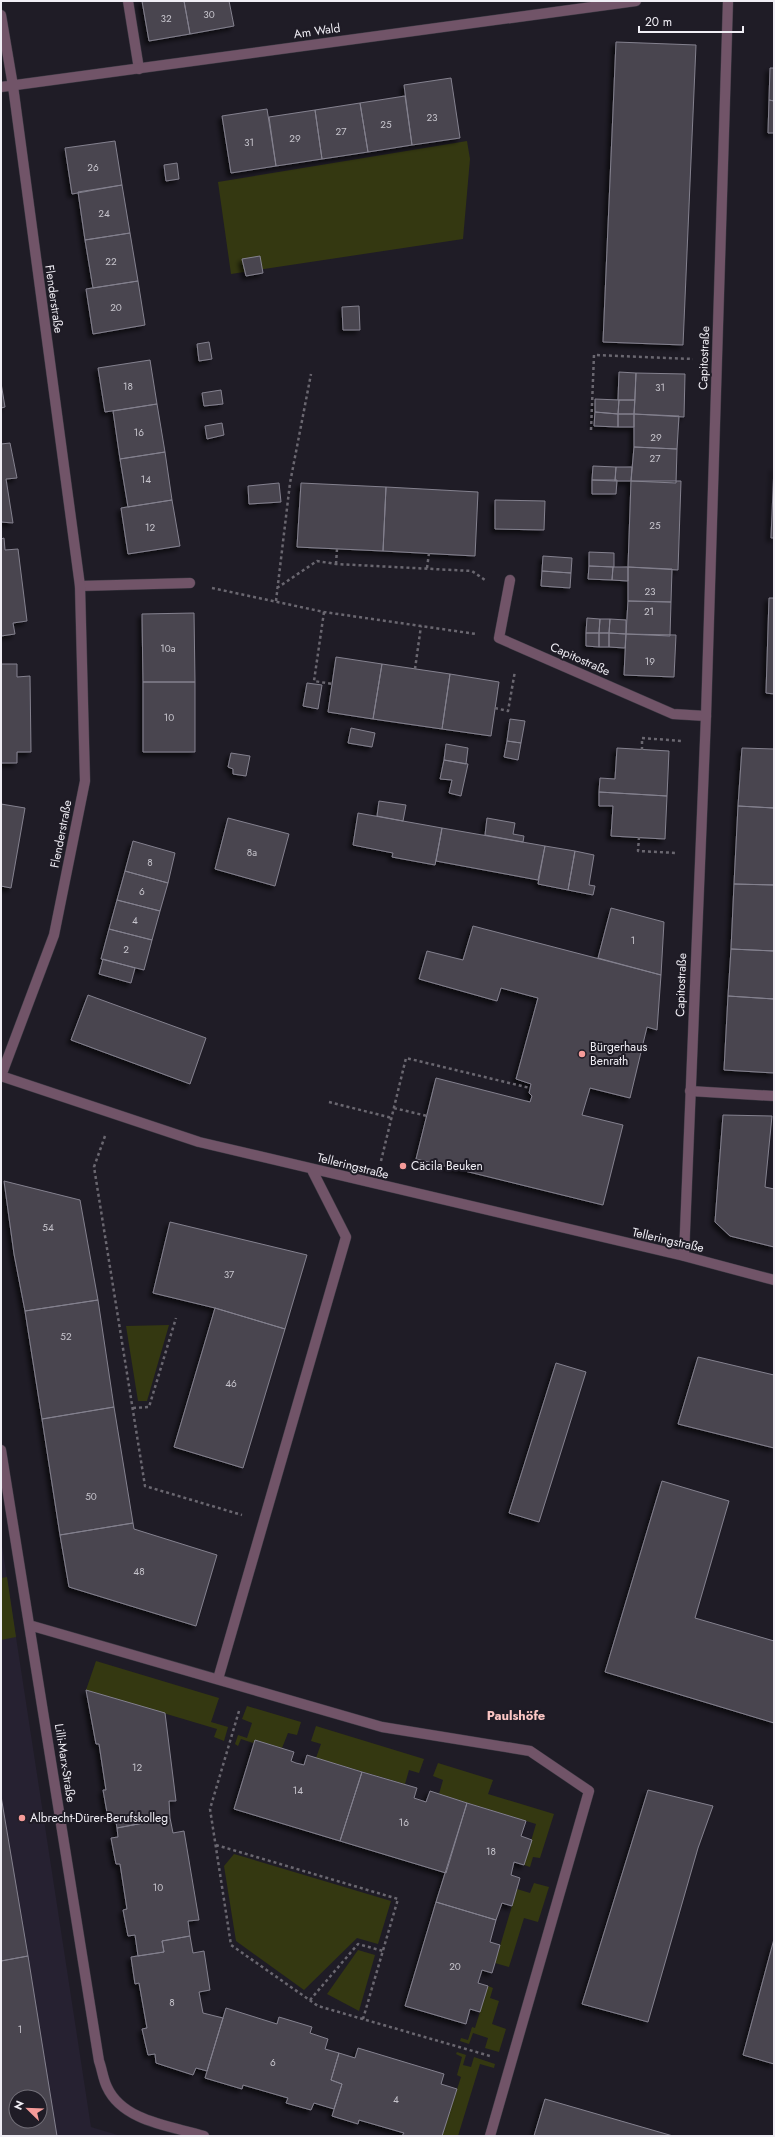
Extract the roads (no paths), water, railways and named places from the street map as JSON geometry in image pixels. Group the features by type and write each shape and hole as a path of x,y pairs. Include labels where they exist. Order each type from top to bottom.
{"street":[{"path":"128,1 139,69"},
{"name":"Am Wald","path":"1,87 636,1"},
{"name":"Capitostraße","path":"684,1256 706,716 728,1"},
{"name":"Flenderstraße","path":"1,15 13,86 80,586 85,781 54,936 1,1076"},
{"name":"Capitostraße","path":"510,580 499,638 673,714 706,716"},
{"path":"80,586 190,583"},
{"name":"Telleringstraße","path":"1,1076 199,1142 377,1186 684,1256 774,1280"},
{"path":"690,1092 774,1096"},
{"path":"218,1680 346,1237 312,1170"},
{"name":"Lilli-Marx-Straße","path":"1,1450 99,2060 107,2088 120,2105 136,2116 204,2136"},
{"path":"29,1624 382,1728 530,1751 589,1791 490,2136"}],"place":[{"name":"Bürgerhaus Benrath","path":"582,1054"},
{"name":"Cäcila Beuken","path":"403,1166"},
{"name":"Albrecht-Dürer-Berufskolleg","path":"22,1818"}],"district":[{"name":"Paulshöfe","path":"516,1715"}]}
